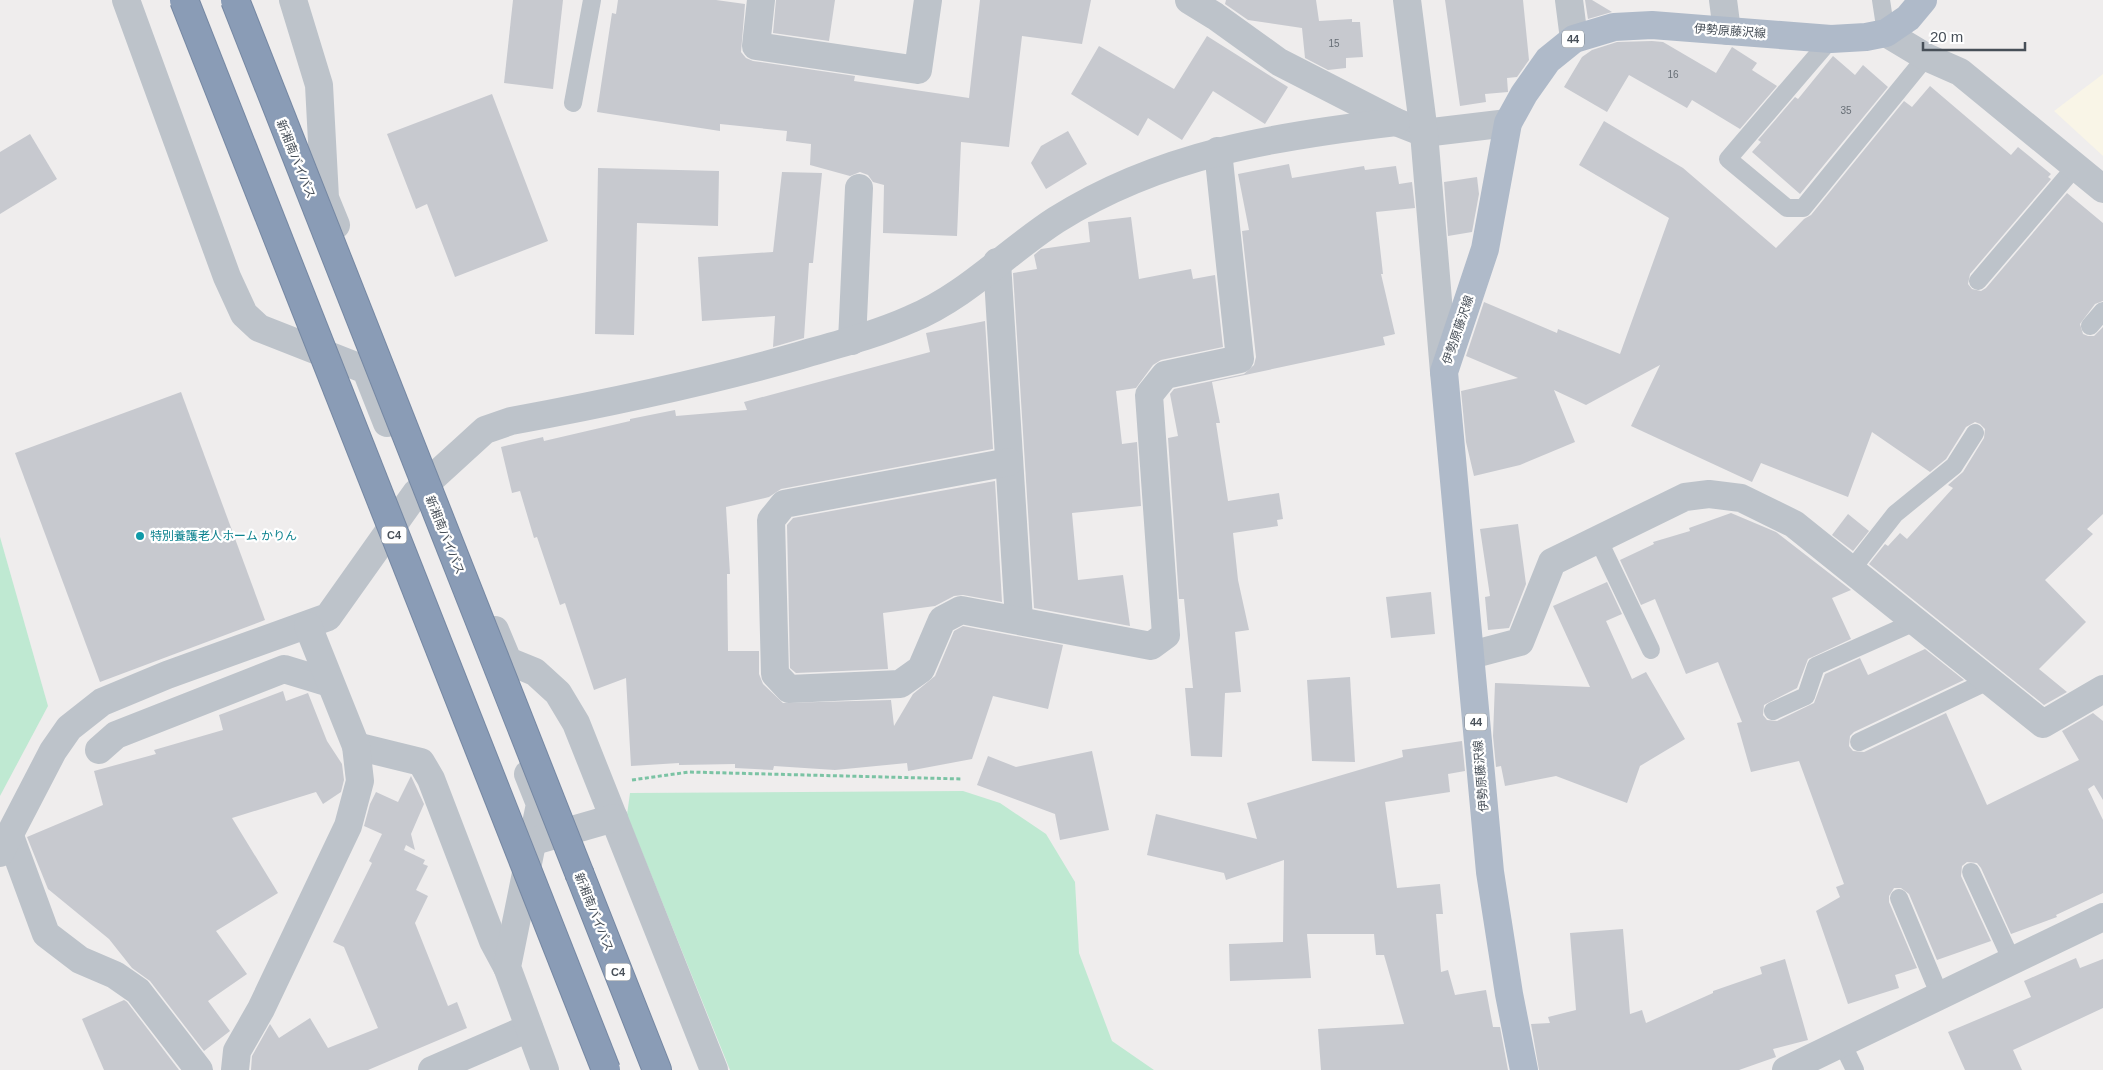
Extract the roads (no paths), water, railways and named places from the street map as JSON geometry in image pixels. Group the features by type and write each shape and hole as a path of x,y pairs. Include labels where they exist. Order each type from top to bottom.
{"highway":[{"name":"C4","path":"184,0 606,1070"},
{"name":"新湘南バイパス","path":"235,0 657,1070"}],"main road":[{"name":"伊勢原藤沢線","path":"1524,1070 1509,994 1490,872 1444,372 1486,249 1508,123 1524,94 1548,60 1574,39 1614,27 1652,25 1831,39 1886,33 1908,18 1923,0"}],"street":[{"path":"126,0 227,277 244,314 259,328 366,370 425,485 508,661 535,672 558,693 576,723 602,783 614,818 714,1070"},
{"path":"293,0 319,85 325,198 488,670 540,804 506,967"},
{"path":"761,0 756,46 918,70 928,0"},
{"path":"1191,0 1279,62 1396,122 1424,133 1508,123"},
{"path":"1407,0 1424,133 1444,372"},
{"path":"1568,0 1574,39"},
{"path":"1722,0 1727,31"},
{"path":"1886,33 1926,57 1960,72 2103,189"},
{"path":"199,1070 138,991 115,974 80,960 46,934 5,845 53,751 69,728 102,702 167,675 308,626 328,617 425,485 485,430 511,421 729,376 852,341 914,319 952,296 1055,221 1101,194 1147,173 1218,151 1316,132 1396,122"},
{"path":"1009,462 784,504 771,520 774,674 789,690 900,684 921,669 942,620 962,610 1151,646 1166,635 1149,395 1165,375 1240,359 1218,151"},
{"path":"852,341 859,188"},
{"path":"997,262 1019,620"},
{"path":"1471,655 1520,642 1552,562 1685,497 1717,495 1741,498 1794,524 2043,724 2103,689"},
{"path":"235,1070 237,1051 261,1009 348,826 360,781 356,746 308,626"},
{"path":"99,750 116,735 284,669 330,683"},
{"path":"356,746 421,762 431,779 546,1070"},
{"path":"532,841 614,818"},
{"path":"1786,1070 2103,917"},
{"path":"432,1070 529,1028"}],"lane":[{"path":"573,103 592,0"},
{"path":"1881,0 1886,33"},
{"path":"1831,39 1728,159 1787,208 1803,208 1926,57"},
{"path":"1978,281 2076,166"},
{"path":"2090,326 2103,311"},
{"path":"1852,569 1895,514 1954,466 1975,433"},
{"path":"1598,539 1652,650"},
{"path":"1773,711 1806,696 1816,666 1917,621"},
{"path":"1859,742 1990,680"},
{"path":"1971,872 2012,961"},
{"path":"1899,898 1940,996"},
{"path":"1842,1043 1855,1070"}],"place":[{"name":"特別養護老人ホーム かりん","path":"140,536"}]}
